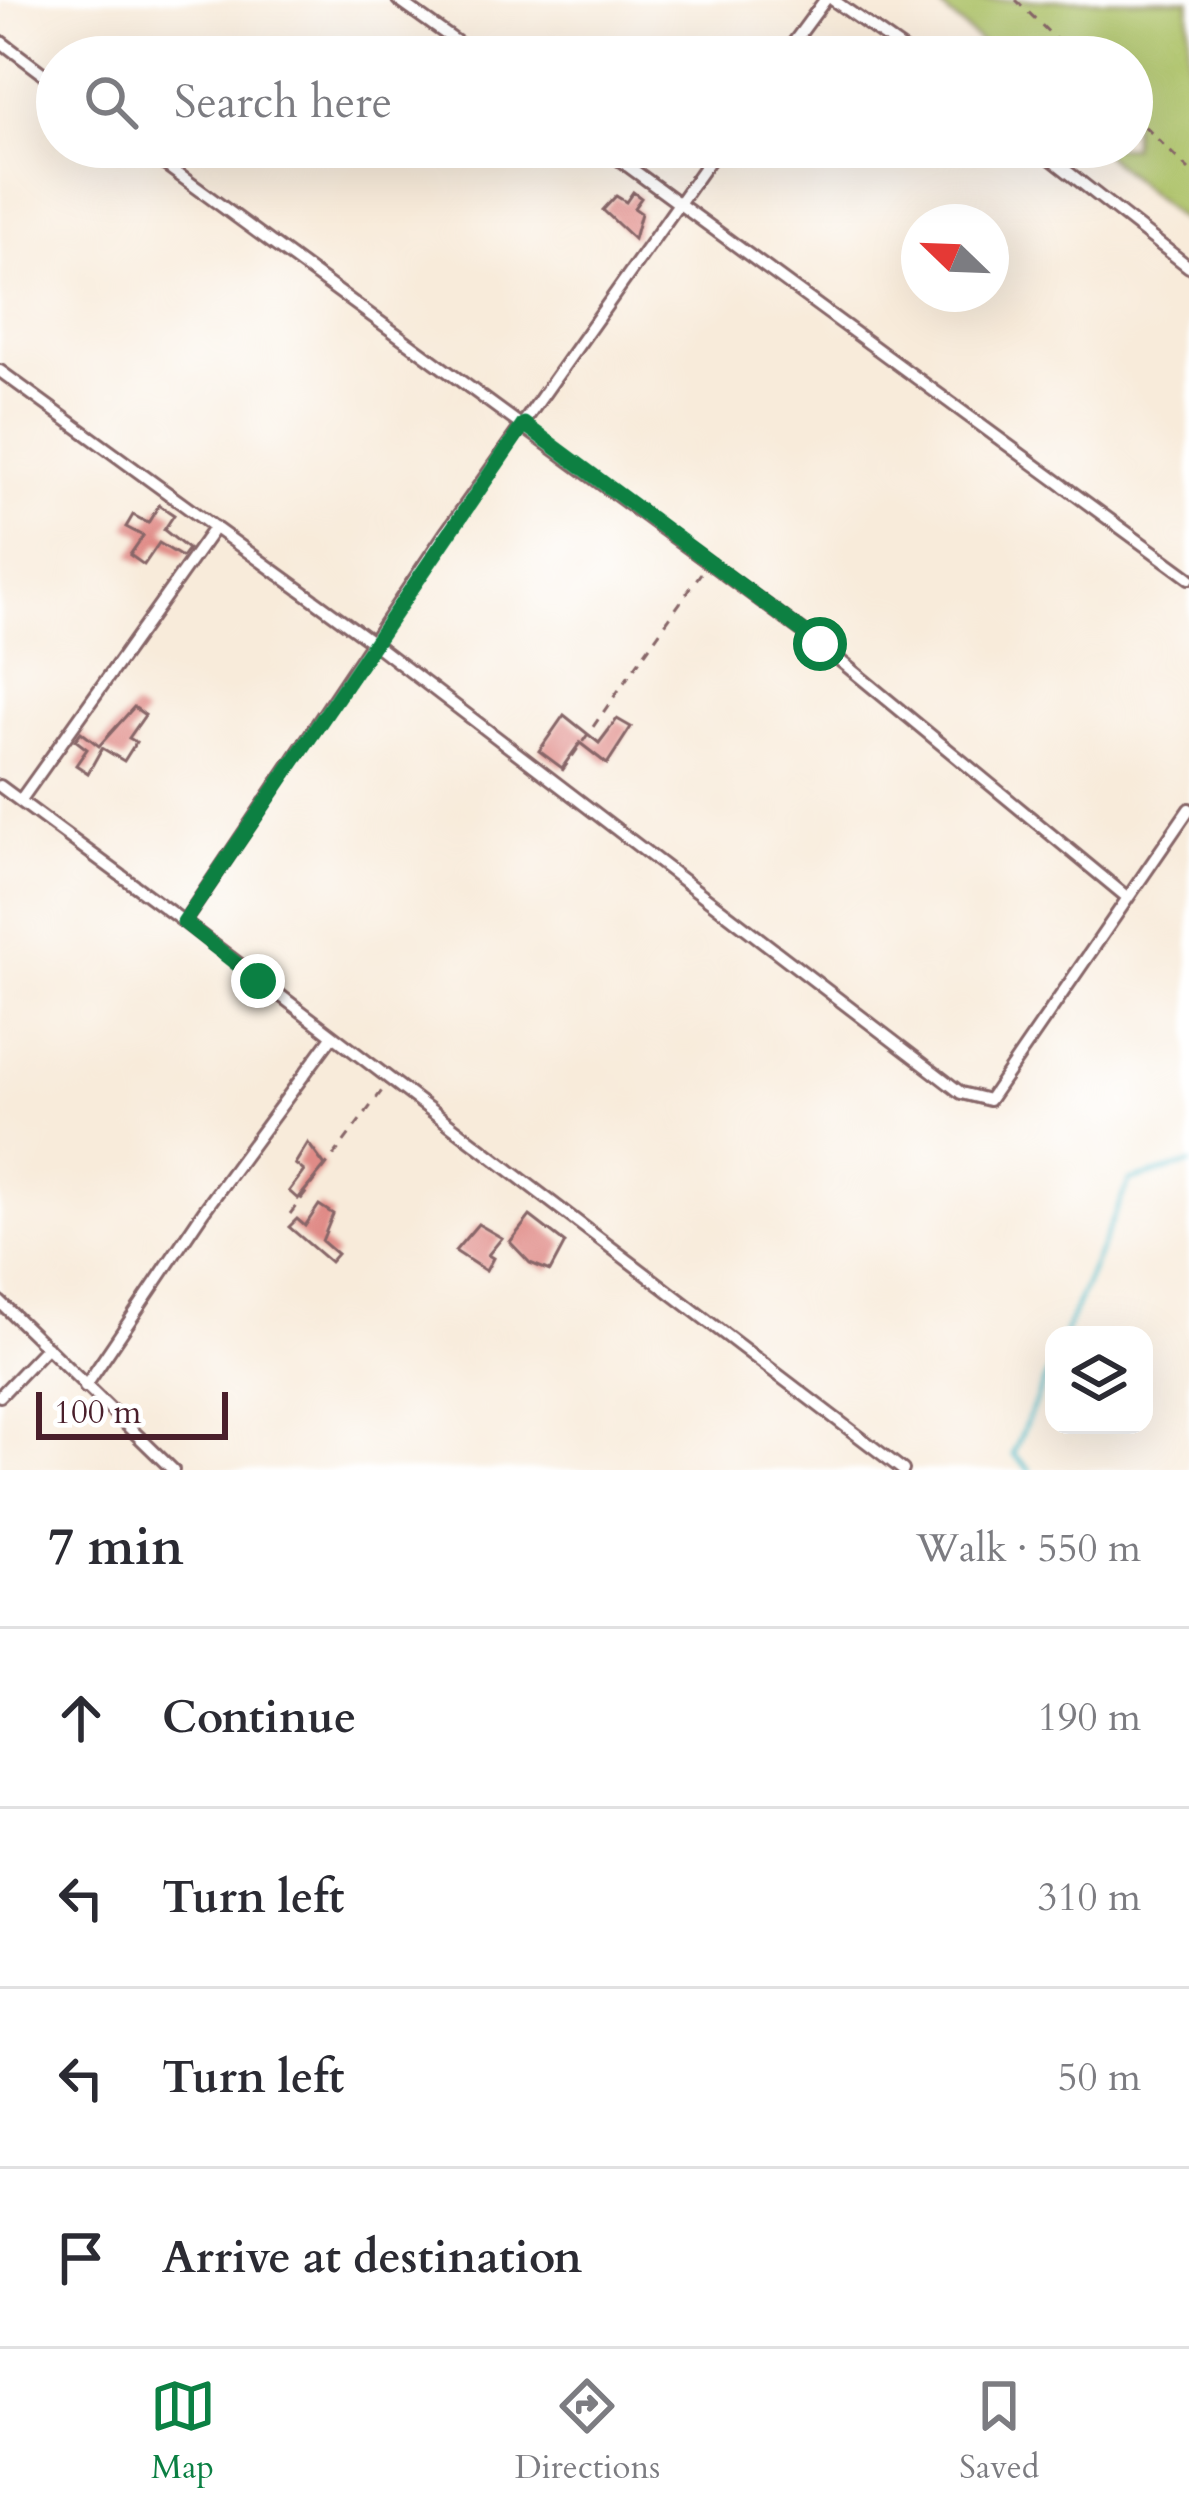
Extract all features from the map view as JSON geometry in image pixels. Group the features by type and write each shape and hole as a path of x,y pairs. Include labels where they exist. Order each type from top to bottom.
{"street":[{"path":"398,0 449,36"},
{"path":"800,36 829,0 883,36"},
{"path":"0,41 36,68"},
{"path":"170,168 820,644 1128,898"},
{"path":"630,168 1189,578"},
{"path":"184,922 372,642 704,168"},
{"path":"1063,168 1189,267"},
{"path":"0,371 372,642 962,1093 988,1100 1189,809"},
{"path":"20,801 214,527"},
{"path":"0,787 903,1470"},
{"path":"85,1387 202,1212 331,1038"},
{"path":"0,1302 173,1470"},
{"path":"0,1396 47,1347"}],"path":[{"path":"1016,0 1053,36"},
{"path":"1153,135 1189,170"},
{"path":"554,782 709,561"},
{"path":"290,1214 389,1082"}],"green space":[{"path":"933,0 1189,0 1189,227 1120,168 1153,168 1153,36 973,36"}],"building":[{"path":"633,192 641,198 634,208 641,213 634,239 603,210 616,196 626,202"},
{"path":"159,505 174,515 164,530 188,549 182,557 159,543 144,565 130,555 143,536 126,527 133,515 148,523"},
{"path":"134,707 145,715 129,738 136,742 124,761 102,748 88,773 76,765 87,749 75,740 81,732 99,746"},
{"path":"564,715 599,743 617,719 631,727 607,764 580,743 562,768 539,751"},
{"path":"308,1143 325,1166 298,1199 289,1191 304,1171 295,1164"},
{"path":"319,1205 333,1214 322,1241 337,1254 330,1262 289,1227 297,1219 305,1226"},
{"path":"530,1216 565,1243 550,1271 530,1263 510,1242"},
{"path":"478,1224 502,1238 488,1255 493,1258 486,1271 455,1251"}],"waterway":[{"path":"1068,1326 1129,1181 1189,1164"},
{"path":"1030,1470 1013,1454 1045,1379"}],"route":[{"path":"258,981 184,922 524,424 820,644"}]}
